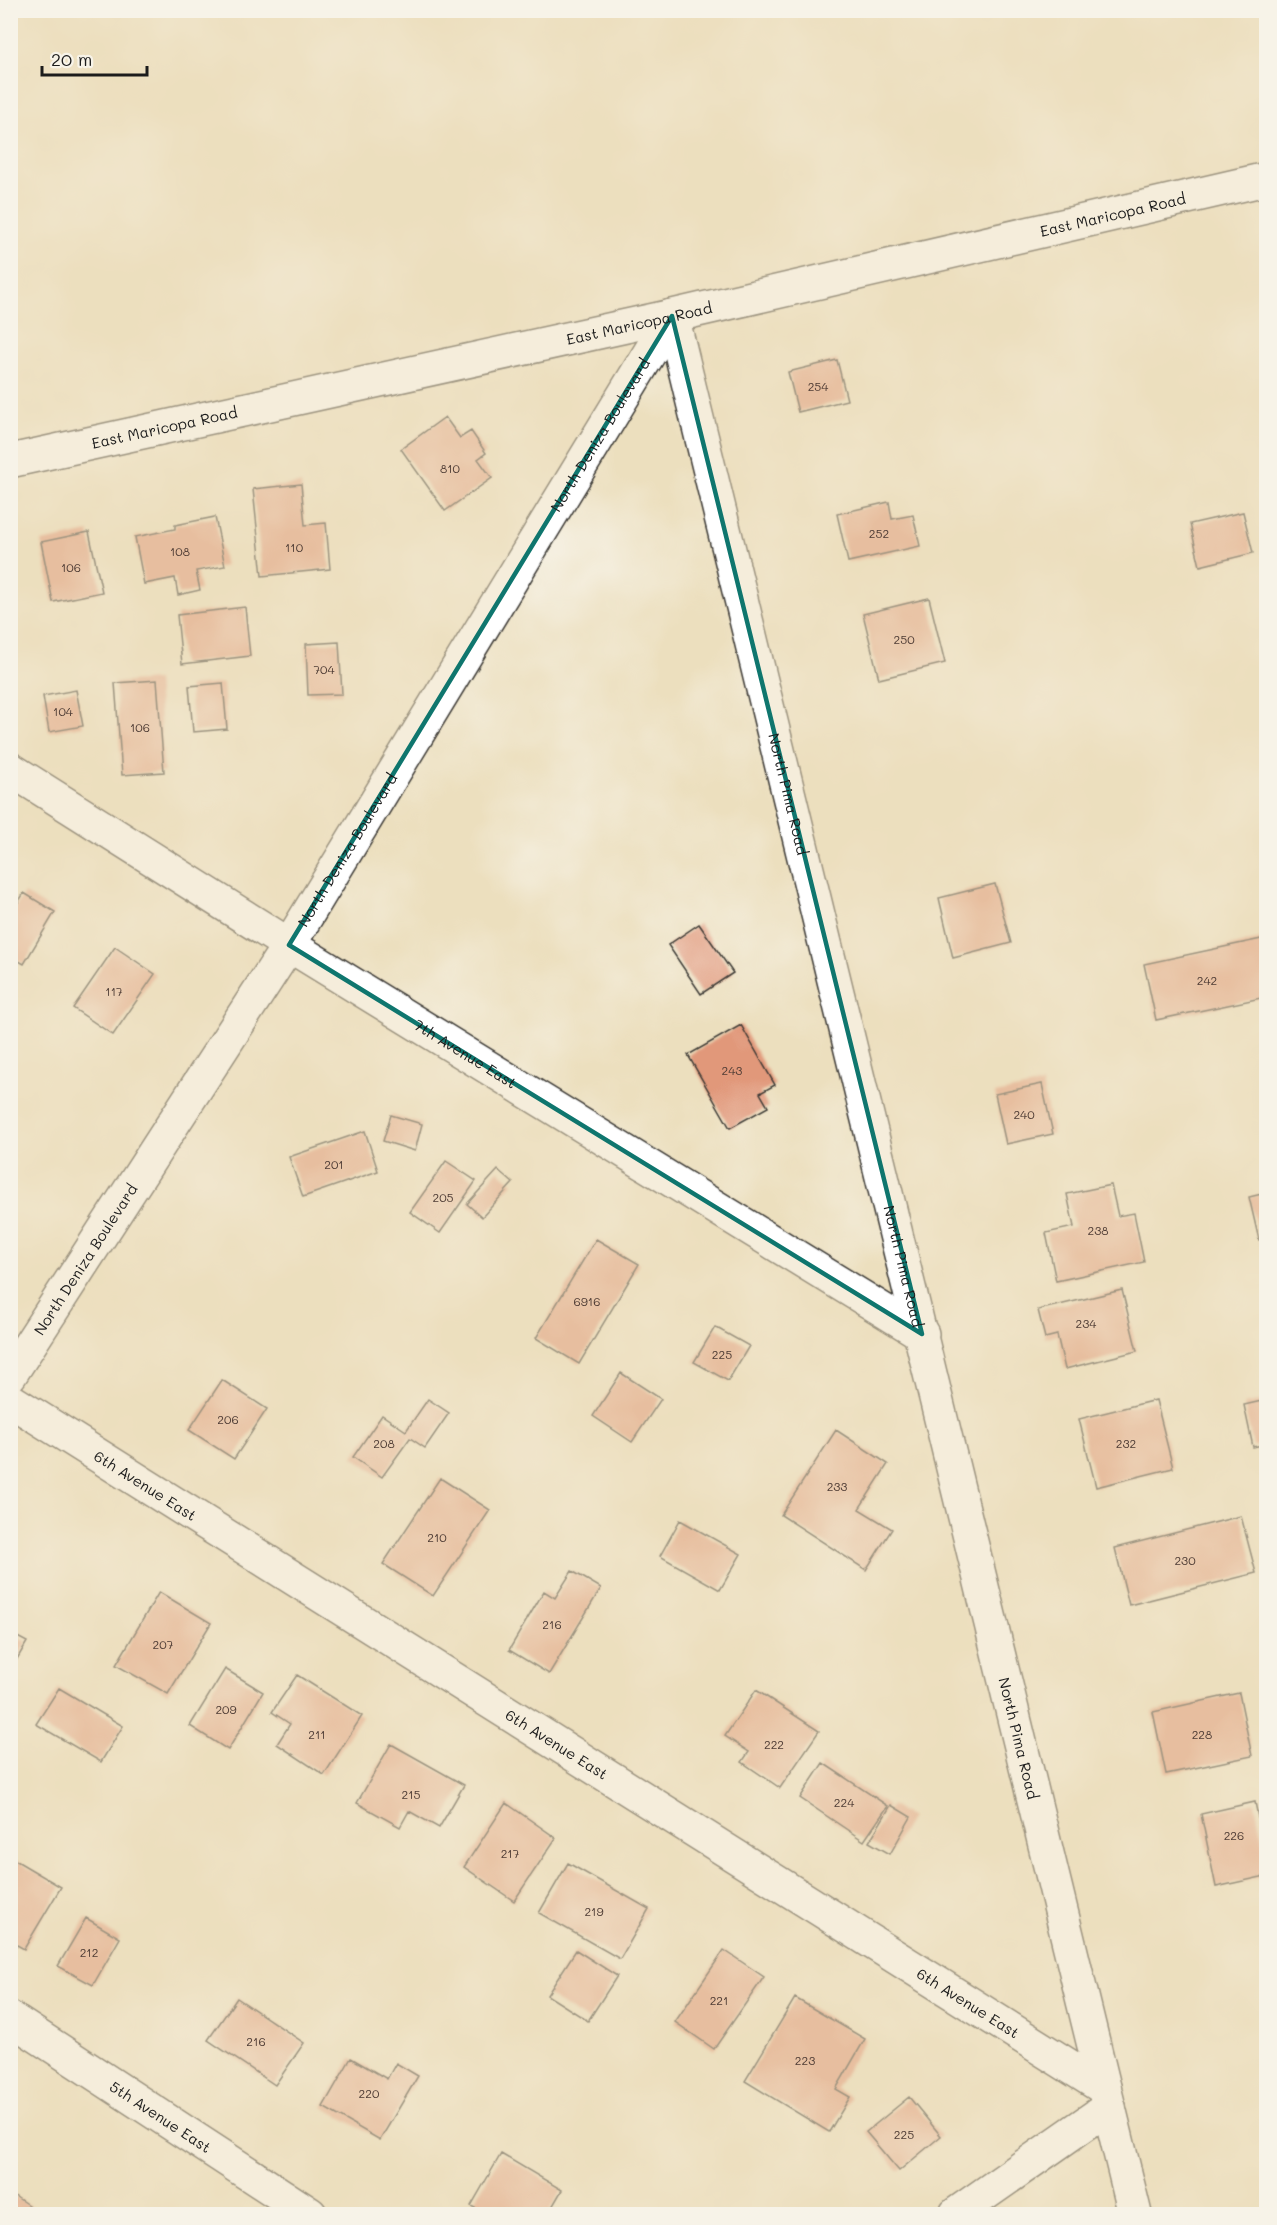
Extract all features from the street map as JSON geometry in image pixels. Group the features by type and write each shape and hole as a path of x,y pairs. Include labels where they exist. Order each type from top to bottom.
{"street":[{"name":"East Maricopa Road","path":"10,461 672,316 1266,179"},
{"name":"North Deniza Boulevard","path":"10,1375 289,945 672,316"},
{"name":"North Pima Road","path":"672,316 1135,2214"},
{"name":"7th Avenue East","path":"10,769 289,945 922,1334"},
{"name":"6th Avenue East","path":"10,1400 1106,2097"},
{"name":"5th Avenue East","path":"10,2018 310,2214"},
{"path":"956,2214 1106,2097"}],"highlighted area":[{"path":"672,316 922,1334 289,945"}],"building":[{"path":"837,360 847,400 798,412 788,372"},
{"path":"445,417 460,438 471,431 486,453 478,459 492,478 445,511 401,449"},
{"path":"301,484 305,525 326,523 330,569 262,576 253,489"},
{"path":"889,502 892,519 913,515 920,546 848,562 837,514"},
{"path":"1243,512 1253,553 1200,566 1190,524"},
{"path":"215,517 225,566 196,571 200,590 178,595 175,578 144,584 135,537 175,529 175,525"},
{"path":"89,532 102,592 53,602 41,542"},
{"path":"929,598 945,663 879,679 863,614"},
{"path":"245,607 250,656 182,664 177,615"},
{"path":"339,642 342,694 308,695 306,644"},
{"path":"157,680 164,772 122,775 115,683"},
{"path":"223,683 227,729 193,732 189,686"},
{"path":"76,690 83,726 49,732 43,696"},
{"path":"995,884 1011,943 953,958 939,898"},
{"path":"24,893 55,912 24,964 10,956 10,915"},
{"path":"699,924 733,973 701,994 668,945"},
{"path":"1266,938 1266,997 1156,1020 1144,964"},
{"path":"115,947 155,974 113,1035 73,1008"},
{"path":"741,1025 775,1085 760,1093 768,1107 730,1128 688,1055"},
{"path":"1042,1084 1053,1134 1006,1144 995,1094"},
{"path":"391,1115 422,1124 415,1151 383,1141"},
{"path":"365,1131 378,1171 303,1197 289,1157"},
{"path":"446,1161 476,1181 440,1233 410,1212"},
{"path":"498,1170 513,1183 482,1217 467,1204"},
{"path":"1111,1185 1118,1216 1134,1213 1144,1262 1056,1281 1046,1233 1074,1227 1067,1194"},
{"path":"1266,1193 1266,1238 1259,1240 1249,1197"},
{"path":"596,1239 639,1264 579,1364 536,1338"},
{"path":"1122,1290 1137,1351 1065,1369 1057,1335 1045,1338 1038,1310"},
{"path":"715,1327 749,1346 728,1381 694,1362"},
{"path":"621,1373 661,1399 632,1442 593,1416"},
{"path":"222,1380 267,1409 234,1459 189,1430"},
{"path":"428,1399 449,1413 425,1448 410,1438 382,1477 353,1457 382,1415 406,1431"},
{"path":"1156,1400 1173,1468 1096,1487 1079,1419"},
{"path":"1266,1400 1266,1444 1253,1447 1244,1405"},
{"path":"836,1430 888,1464 859,1509 892,1529 866,1570 781,1515"},
{"path":"440,1478 490,1510 433,1596 383,1564"},
{"path":"1241,1516 1256,1573 1129,1605 1115,1548"},
{"path":"680,1520 741,1554 720,1590 660,1556"},
{"path":"572,1571 601,1588 549,1674 509,1650 544,1591 555,1598"},
{"path":"159,1592 211,1623 168,1694 116,1665"},
{"path":"10,1633 27,1642 10,1671"},
{"path":"225,1669 263,1692 228,1750 190,1726"},
{"path":"297,1675 362,1716 324,1775 277,1744 290,1724 272,1712"},
{"path":"59,1688 123,1726 101,1762 36,1724"},
{"path":"756,1690 819,1731 780,1788 742,1762 749,1752 725,1736"},
{"path":"1239,1693 1252,1756 1166,1774 1153,1712"},
{"path":"391,1744 464,1785 439,1828 409,1811 400,1827 357,1803"},
{"path":"823,1763 888,1806 864,1841 800,1798"},
{"path":"1255,1802 1266,1857 1266,1876 1216,1887 1201,1814"},
{"path":"506,1803 556,1838 514,1901 464,1867"},
{"path":"891,1805 911,1817 890,1854 869,1842"},
{"path":"10,1857 61,1887 24,1949 10,1941"},
{"path":"568,1863 649,1909 620,1959 539,1913"},
{"path":"86,1918 120,1938 93,1985 58,1966"},
{"path":"576,1950 617,1976 588,2021 547,1995"},
{"path":"724,1950 764,1977 714,2049 675,2022"},
{"path":"237,1998 304,2043 275,2085 208,2040"},
{"path":"795,1998 865,2039 836,2089 850,2097 829,2132 745,2081"},
{"path":"351,2058 387,2079 396,2063 418,2076 380,2140 323,2107"},
{"path":"909,2097 941,2136 899,2171 866,2132"},
{"path":"501,2154 562,2190 548,2214 486,2214 471,2206"},
{"path":"10,2193 37,2211 34,2214 10,2214"}]}
